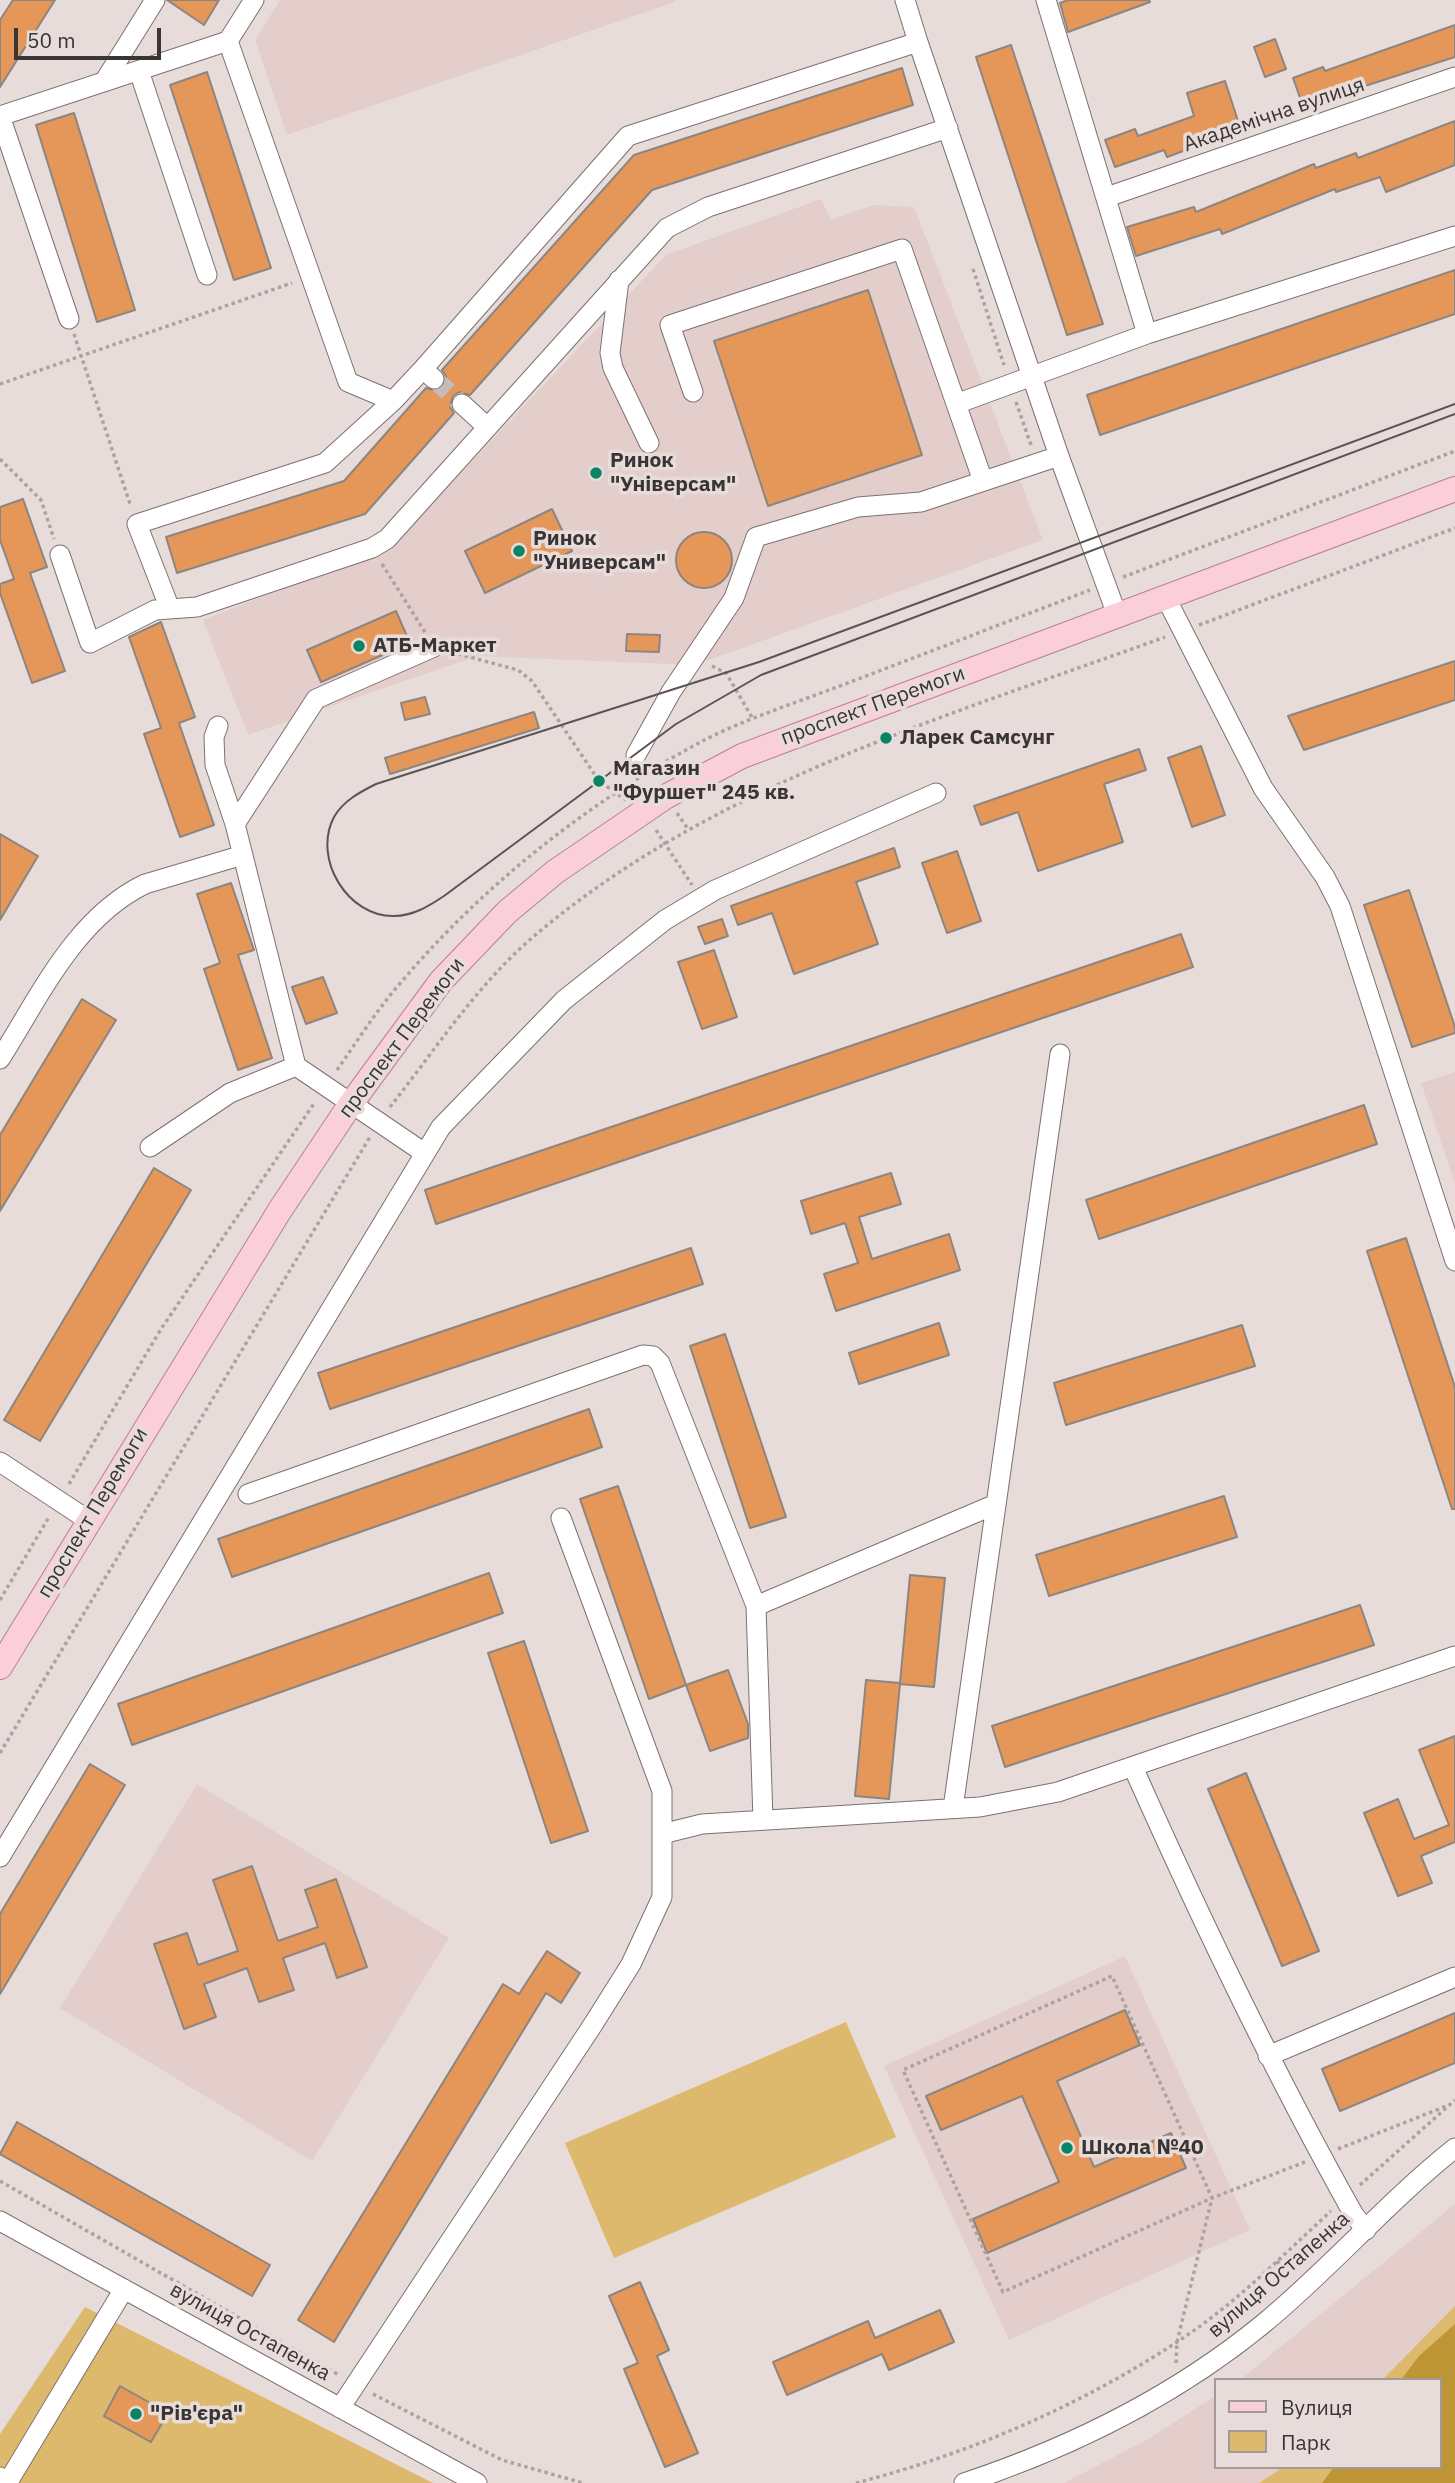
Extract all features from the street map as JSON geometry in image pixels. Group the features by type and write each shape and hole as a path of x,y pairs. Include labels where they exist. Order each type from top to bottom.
{"main road":[{"name":"проспект Перемоги","path":"0,1667 280,1210 350,1105 442,981 498,921 555,872 643,811 700,778 772,743 1455,489"}],"street":[{"path":"104,82 155,0"},
{"path":"69,319 0,116 228,41 254,0"},
{"path":"905,0 1059,456 1117,615"},
{"path":"1046,0 1147,334"},
{"path":"228,41 348,382 393,401"},
{"path":"170,609 136,523 326,463 393,401 429,374 628,136 918,42"},
{"path":"139,71 207,275"},
{"name":"Академічна вулиця","path":"1107,197 1455,77"},
{"path":"60,555 90,643 155,610 197,607 372,548 401,526 486,426 667,228 685,217 948,128"},
{"path":"956,404 1033,379 1147,334 1455,236"},
{"path":"693,392 670,324 902,249 983,481"},
{"path":"619,280 610,353 614,368 649,443"},
{"path":"462,404 486,426"},
{"path":"636,755 695,656 734,598 756,537 858,507 921,502 1059,456"},
{"path":"1166,598 1263,788 1325,877 1340,906 1455,1261"},
{"path":"235,824 316,699 434,647"},
{"path":"218,726 214,737 215,765 235,824 296,1066 324,1088 423,1152"},
{"path":"0,1857 423,1152 461,1105 564,1000 618,954 700,898 798,851 936,793"},
{"path":"0,1059 82,932 132,890 243,855"},
{"path":"953,1808 1060,1054"},
{"path":"150,1147 230,1093 296,1066"},
{"path":"248,1494 643,1355 653,1356 660,1363 756,1606 764,1820"},
{"path":"0,1462 88,1520"},
{"path":"756,1606 996,1504"},
{"path":"340,2407 631,1964 662,1897 662,1791 561,1518"},
{"path":"662,1834 702,1824 953,1808 1020,1801 1133,1767 1455,1656"},
{"path":"1133,1767 1196,1909 1268,2056 1345,2198 1366,2231"},
{"path":"1268,2056 1455,1978"},
{"name":"вулиця Остапенка","path":"964,2483 1068,2444 1175,2386 1262,2324 1455,2148"},
{"name":"вулиця Остапенка","path":"0,2221 477,2483"},
{"path":"0,2477 8,2482 124,2289"}],"path":[{"path":"0,384 310,276"},
{"path":"69,319 136,523"},
{"path":"0,1600 161,1329 324,1088 386,1001 446,932 503,878 573,823 696,744 753,719 1455,451"},
{"path":"0,459 41,500 60,555"},
{"path":"0,1753 378,1123 488,981 531,938 569,908 665,843 730,806 840,756 1455,528"},
{"path":"372,548 434,647 518,670 532,681 599,781 643,811 700,898"},
{"path":"695,656 726,673 753,719"},
{"path":"1175,2386 1177,2342 1212,2198 1112,1976 903,2070 1003,2292 1212,2198 1449,2105"},
{"path":"856,2483 980,2442 1052,2412 1177,2342 1239,2296 1455,2100"},
{"path":"0,2182 355,2385 463,2443 502,2460 583,2483"}],"shaded area":[{"path":"280,0 675,2 287,135 255,40"},
{"path":"821,199 831,220 873,205 914,207 1043,540 695,665 477,656 248,735 203,620 392,546 666,255"},
{"path":"1455,1072 1455,1184 1421,1083"},
{"path":"197,1784 449,1938 312,2161 60,2008"},
{"name":"Школа №40","path":"1125,1956 1250,2230 1009,2340 884,2066"},
{"path":"1455,2204 1455,2306 1384,2378 1242,2378"},
{"path":"1455,2324 1455,2483 1322,2483 1332,2469 1441,2469 1441,2378 1402,2378 1419,2356"},
{"path":"1214,2397 1214,2469 1280,2469 1259,2483 1064,2483 1150,2438"}],"green space":[{"path":"846,2022 896,2137 614,2258 565,2143"},
{"path":"1455,2306 1455,2483 1259,2483 1280,2469 1441,2469 1441,2378 1384,2378"},
{"path":"85,2307 433,2483 0,2483 0,2434"}],"building":[{"path":"13,0 55,0 0,87 0,20"},
{"path":"167,0 219,0 204,25"},
{"path":"1068,0 1150,2 1068,32 1060,3"},
{"path":"1455,25 1455,57 1303,106 1293,78 1323,67 1325,71"},
{"path":"1275,39 1286,69 1265,77 1254,47"},
{"path":"1011,45 1103,324 1067,335 976,57"},
{"path":"902,68 913,105 652,190 470,395 459,392 453,396 450,407 454,413 365,514 177,573 166,537 344,481 426,388 437,391 443,387 446,376 442,370 634,155"},
{"path":"207,72 271,268 234,280 170,85"},
{"path":"1225,81 1240,127 1195,142 1197,146 1167,157 1164,150 1115,167 1105,140 1135,129 1138,136 1194,116 1187,93"},
{"path":"74,113 135,310 97,322 36,125"},
{"path":"1455,121 1455,165 1386,192 1380,177 1336,192 1335,189 1222,234 1220,229 1136,256 1127,227 1194,207 1196,212 1314,164 1316,168 1356,153 1358,158"},
{"path":"1455,270 1455,314 1100,435 1087,395"},
{"path":"868,290 922,455 768,506 714,341"},
{"path":"23,499 47,567 30,573 65,671 32,683 0,593 0,584 14,579 0,540 0,507"},
{"name":"Ринок \"Универсам\"","path":"552,509 572,551 485,593 465,551"},
{"path":"699,532 709,532 724,540 730,549 730,571 724,580 709,588 699,588 681,576 676,565 676,555 688,537"},
{"name":"АТБ-Маркет","path":"396,611 410,643 321,682 307,650"},
{"path":"161,622 195,717 179,723 214,825 180,837 144,734 161,728 129,637"},
{"path":"627,634 660,635 659,652 626,651"},
{"path":"1455,661 1455,700 1304,750 1288,716"},
{"path":"425,697 430,714 405,720 401,703"},
{"path":"534,712 539,728 390,774 385,758"},
{"path":"1201,746 1225,815 1192,827 1168,758"},
{"path":"1139,749 1146,770 1104,784 1123,842 1038,871 1018,812 981,825 974,806"},
{"path":"0,834 38,856 0,920"},
{"path":"894,848 900,867 856,882 878,944 794,974 772,913 738,925 731,906"},
{"path":"957,851 981,921 947,933 922,863"},
{"path":"231,883 254,950 238,955 272,1058 238,1070 204,969 220,963 197,894"},
{"path":"1409,890 1455,1027 1455,1033 1412,1047 1364,905"},
{"path":"722,919 728,936 705,944 698,927"},
{"path":"1181,934 1193,967 436,1224 425,1190"},
{"path":"714,950 737,1017 702,1029 678,962"},
{"path":"323,977 337,1013 306,1024 292,987"},
{"path":"82,999 116,1020 0,1211 0,1135"},
{"path":"1364,1105 1377,1144 1099,1239 1086,1200"},
{"path":"154,1168 191,1190 40,1441 4,1420"},
{"path":"891,1173 901,1204 859,1217 872,1259 949,1234 960,1270 836,1311 824,1274 858,1263 845,1223 811,1234 801,1201"},
{"path":"1406,1238 1455,1387 1455,1509 1452,1509 1367,1251"},
{"path":"691,1248 703,1284 330,1409 318,1373"},
{"path":"939,1323 949,1355 859,1384 849,1353"},
{"path":"1242,1325 1255,1366 1066,1425 1054,1383"},
{"path":"725,1334 786,1517 750,1528 690,1346"},
{"path":"589,1409 602,1447 232,1577 218,1539"},
{"path":"618,1486 686,1685 649,1699 580,1499"},
{"path":"1224,1496 1237,1537 1049,1596 1036,1555"},
{"path":"489,1573 503,1613 132,1745 118,1704"},
{"path":"910,1575 945,1578 934,1687 900,1684 889,1799 855,1796 866,1680 900,1683"},
{"path":"1360,1605 1374,1645 1005,1767 992,1726"},
{"path":"524,1641 588,1831 551,1843 488,1653"},
{"path":"728,1670 748,1724 748,1738 710,1751 686,1685"},
{"path":"1455,1736 1455,1842 1421,1856 1432,1883 1398,1896 1364,1813 1398,1799 1414,1839 1449,1825 1419,1750"},
{"path":"90,1764 125,1785 0,1994 0,1914"},
{"path":"1246,1773 1319,1951 1282,1966 1208,1789"},
{"path":"252,1866 278,1941 318,1927 305,1890 336,1879 367,1967 337,1978 325,1943 283,1958 294,1990 259,2002 247,1968 204,1984 216,2017 184,2029 154,1944 187,1933 198,1965 238,1951 213,1880"},
{"path":"547,1951 580,1973 561,2003 546,1993 334,2342 298,2320 503,1984 519,1994"},
{"path":"1125,2010 1140,2045 1057,2081 1094,2167 1171,2133 1186,2168 987,2253 973,2219 1059,2182 1022,2096 941,2130 926,2096"},
{"path":"1455,2013 1455,2063 1340,2111 1322,2069"},
{"path":"17,2122 270,2265 252,2296 0,2154"},
{"path":"640,2282 669,2350 657,2356 698,2453 665,2467 624,2369 638,2363 609,2296"},
{"path":"940,2310 954,2342 889,2370 882,2354 787,2395 773,2362 868,2321 875,2338"},
{"name":"\"Рів'єра\"","path":"120,2386 168,2413 151,2442 104,2416"}],"tunnel":[{"path":"434,379 462,404"}],"tram line":[{"path":"1455,404 759,662 376,784 347,802 334,817 328,833 331,867 338,883 349,896 362,907 377,914 401,916 427,907 676,724 761,675 1455,414"}],"place":[{"name":"Ринок \"Універсам\"","path":"596,473"},
{"name":"Ринок \"Универсам\"","path":"519,551"},
{"name":"АТБ-Маркет","path":"359,646"},
{"name":"Ларек Самсунг","path":"886,738"},
{"name":"Магазин \"Фуршет\" 245 кв.","path":"599,781"},
{"name":"Школа №40","path":"1067,2148"},
{"name":"\"Рів'єра\"","path":"136,2414"}]}
